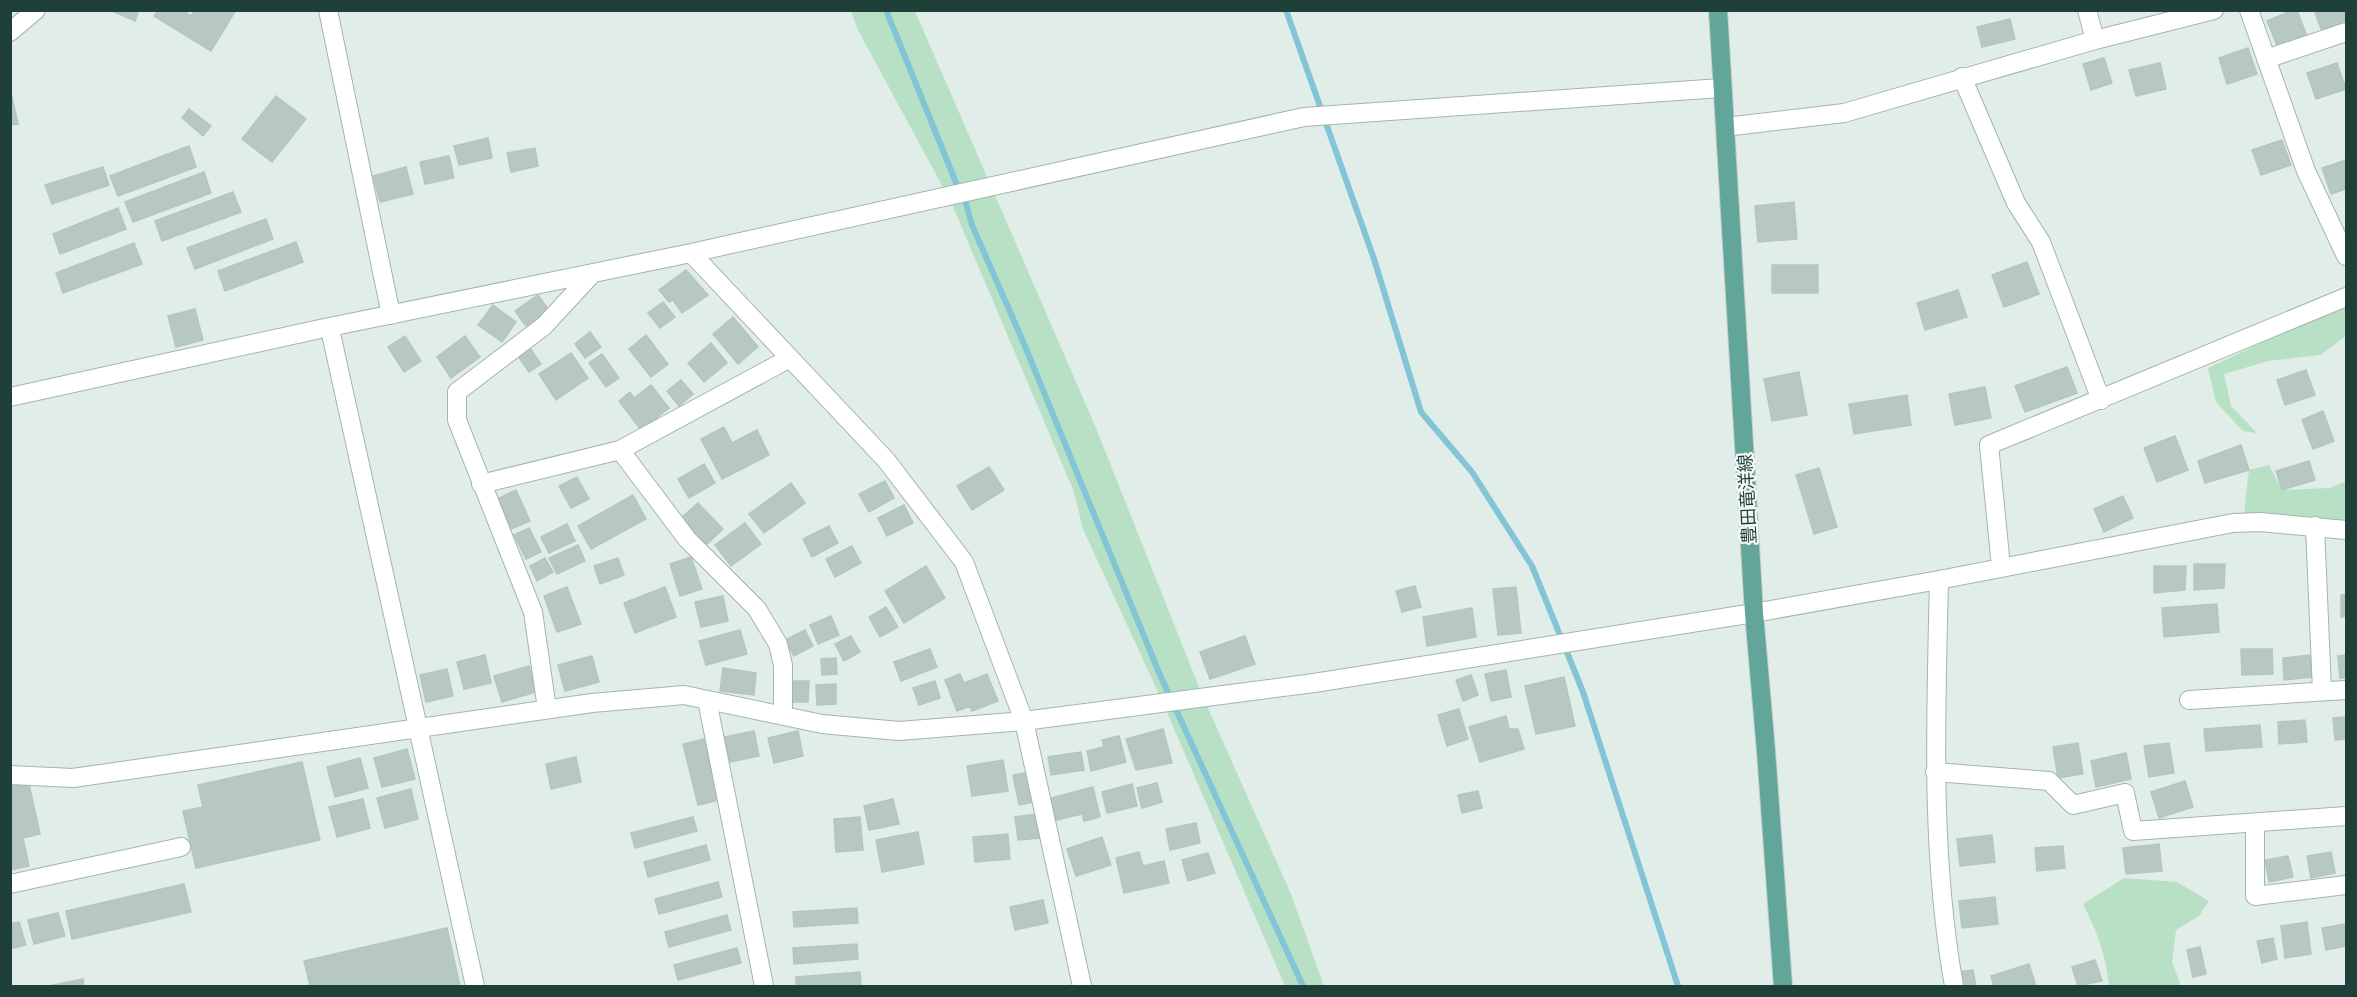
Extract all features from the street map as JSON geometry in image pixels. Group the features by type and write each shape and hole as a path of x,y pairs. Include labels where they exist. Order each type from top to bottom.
{"main road":[{"name":"豊田竜洋線","path":"1718,10 1754,614 1767,751 1783,987"}],"street":[{"path":"10,32 36,10"},
{"path":"328,10 391,315"},
{"path":"2087,10 2096,40"},
{"path":"1725,127 1844,113 1962,77 2214,10"},
{"path":"2249,10 2306,171 2346,256"},
{"path":"2266,59 2346,32"},
{"path":"1962,77 2016,203 2041,242 2101,400"},
{"path":"10,398 391,315 691,253 1304,117 1721,88"},
{"path":"691,253 886,460 964,562 1024,721 1082,987"},
{"path":"547,709 533,612 457,420 457,392 544,326 593,273"},
{"path":"2001,567 1989,445 2346,297"},
{"path":"330,329 475,987"},
{"path":"481,484 620,450 790,358"},
{"path":"620,450 687,539 757,609 778,644 783,665 783,716"},
{"path":"10,776 74,778 547,709 684,695 822,724 899,730 1024,721 1314,682 1754,614 2233,523 2260,522 2346,530"},
{"path":"2314,526 2322,691"},
{"path":"1939,580 1935,772 1944,931 1954,987"},
{"path":"2189,700 2346,690"},
{"path":"707,700 764,987"},
{"path":"1935,772 2049,781 2073,805 2125,793 2133,831 2346,816"},
{"path":"2255,823 2255,896 2346,885"},
{"path":"10,884 181,847"}],"green space":[{"path":"851,11 915,11 1096,428 1203,697 1291,894 1324,986 1285,986 1163,703 1083,529 1074,492 951,202 859,32"},
{"path":"2346,304 2346,336 2320,355 2268,361 2224,374 2231,406 2257,433 2243,431 2216,402 2208,368"},
{"path":"2269,465 2282,490 2330,488 2346,481 2346,522 2244,514 2249,470"},
{"path":"2124,878 2177,882 2209,901 2199,916 2176,930 2172,962 2181,986 2109,986 2100,944 2083,904"}],"building":[{"path":"110,10 139,10 135,21"},
{"path":"158,10 182,10 191,16 194,10 236,10 211,51 154,16"},
{"path":"2297,10 2306,34 2277,45 2267,21"},
{"path":"2314,10 2346,10 2346,21 2322,31"},
{"path":"2010,19 2015,39 1982,47 1977,27"},
{"path":"2248,48 2257,74 2227,84 2219,58"},
{"path":"2104,58 2112,83 2091,90 2083,64"},
{"path":"2160,63 2166,89 2136,96 2129,70"},
{"path":"2337,63 2346,89 2316,99 2307,73"},
{"path":"10,88 18,124 10,125"},
{"path":"276,96 306,119 272,162 242,139"},
{"path":"189,109 211,126 203,136 182,118"},
{"path":"488,138 492,158 459,165 454,146"},
{"path":"2282,140 2291,165 2261,175 2252,150"},
{"path":"189,146 196,167 118,196 110,176"},
{"path":"535,148 538,166 511,172 507,153"},
{"path":"449,156 454,178 425,184 420,162"},
{"path":"2346,160 2346,189 2331,194 2322,168"},
{"path":"103,167 109,185 52,204 45,185"},
{"path":"406,167 413,194 380,202 373,176"},
{"path":"204,172 211,193 133,222 125,202"},
{"path":"233,192 241,212 162,241 155,221"},
{"path":"1794,202 1797,239 1758,242 1755,206"},
{"path":"118,208 126,229 60,254 53,234"},
{"path":"266,219 273,239 195,269 187,248"},
{"path":"296,242 303,262 225,291 218,271"},
{"path":"134,243 142,264 63,293 56,273"},
{"path":"2027,262 2039,294 2004,307 1992,275"},
{"path":"1772,265 1818,265 1818,293 1772,293"},
{"path":"686,270 708,295 682,313 673,300 669,302 659,290"},
{"path":"1958,290 1967,317 1925,330 1917,303"},
{"path":"538,295 549,310 526,326 515,311"},
{"path":"663,302 675,317 660,328 648,313"},
{"path":"493,305 516,322 502,342 478,325"},
{"path":"195,309 203,340 176,347 168,316"},
{"path":"733,317 758,347 738,364 713,334"},
{"path":"590,332 601,347 585,358 575,344"},
{"path":"646,335 668,364 651,377 629,349"},
{"path":"405,336 421,361 404,372 388,347"},
{"path":"465,336 480,357 451,378 437,357"},
{"path":"711,343 727,363 704,382 688,363"},
{"path":"530,348 541,364 529,372 518,356"},
{"path":"571,353 588,378 556,400 539,374"},
{"path":"602,354 619,378 606,387 589,363"},
{"path":"2067,367 2077,393 2025,412 2015,386"},
{"path":"2306,370 2315,395 2285,405 2277,380"},
{"path":"1799,372 1807,415 1772,421 1764,379"},
{"path":"681,380 693,394 679,406 667,391"},
{"path":"651,385 669,408 641,430 619,401 630,392 634,398"},
{"path":"1985,387 1991,418 1955,425 1949,394"},
{"path":"1907,395 1911,425 1854,434 1849,404"},
{"path":"2323,411 2334,441 2313,449 2302,420"},
{"path":"724,427 732,443 757,430 769,455 722,479 701,439"},
{"path":"2175,436 2188,470 2157,482 2144,448"},
{"path":"2241,445 2249,470 2205,483 2198,461"},
{"path":"2309,461 2315,480 2282,490 2276,471"},
{"path":"704,464 715,483 689,498 678,479"},
{"path":"989,467 1004,490 972,510 957,486"},
{"path":"1819,468 1837,527 1814,534 1796,475"},
{"path":"577,477 589,499 571,508 559,486"},
{"path":"885,481 894,498 869,512 859,494"},
{"path":"791,483 805,503 764,533 749,514"},
{"path":"516,490 530,521 511,529 497,499"},
{"path":"633,495 646,519 591,549 578,526"},
{"path":"2123,496 2133,518 2104,532 2094,509"},
{"path":"698,503 723,529 706,545 681,518"},
{"path":"904,505 913,523 887,536 878,518"},
{"path":"745,523 761,544 731,566 715,545"},
{"path":"567,524 575,541 549,553 541,537"},
{"path":"829,526 838,543 812,557 803,539"},
{"path":"529,528 541,552 526,559 514,535"},
{"path":"578,545 585,561 557,574 549,558"},
{"path":"852,546 861,563 835,577 826,559"},
{"path":"691,557 702,589 680,596 670,564"},
{"path":"545,558 553,572 537,581 530,566"},
{"path":"618,558 624,575 600,584 594,566"},
{"path":"2194,564 2225,564 2224,588 2194,590"},
{"path":"926,566 945,598 904,623 885,591"},
{"path":"2154,566 2186,566 2185,590 2154,593"},
{"path":"1415,586 1421,607 1402,612 1396,591"},
{"path":"567,587 581,624 557,632 544,596"},
{"path":"665,587 676,617 635,633 624,603"},
{"path":"1516,587 1521,633 1498,635 1493,589"},
{"path":"2341,595 2346,595 2346,616 2341,617"},
{"path":"723,596 728,621 701,627 695,602"},
{"path":"2217,604 2219,632 2164,637 2162,608"},
{"path":"886,607 898,627 880,637 869,617"},
{"path":"1472,608 1476,637 1427,646 1423,617"},
{"path":"831,616 839,635 818,644 810,625"},
{"path":"740,630 747,654 706,665 699,641"},
{"path":"805,630 813,646 794,656 785,640"},
{"path":"851,636 860,652 844,661 835,644"},
{"path":"1245,636 1255,664 1210,679 1200,652"},
{"path":"930,649 937,667 901,681 894,662"},
{"path":"2241,649 2272,649 2273,674 2242,675"},
{"path":"485,655 491,683 464,689 457,662"},
{"path":"2310,655 2312,677 2284,680 2283,658"},
{"path":"2346,655 2346,678 2340,678 2338,656"},
{"path":"592,656 599,682 565,691 558,665"},
{"path":"836,658 837,674 822,675 821,659"},
{"path":"529,666 536,692 502,702 494,676"},
{"path":"723,668 756,673 754,695 720,691"},
{"path":"447,669 453,696 426,702 420,675"},
{"path":"1506,670 1511,697 1491,701 1485,674"},
{"path":"960,674 964,683 987,674 998,701 972,711 970,706 957,711 945,680"},
{"path":"1471,675 1478,695 1463,701 1456,680"},
{"path":"1564,677 1575,726 1536,734 1525,686"},
{"path":"793,681 809,681 808,702 793,702"},
{"path":"935,681 940,698 919,705 913,688"},
{"path":"836,684 836,704 817,705 816,685"},
{"path":"1459,709 1468,739 1447,746 1438,715"},
{"path":"1506,716 1509,729 1518,729 1524,749 1480,762 1469,727"},
{"path":"2346,717 2346,739 2335,740 2333,718"},
{"path":"2305,720 2307,742 2279,744 2278,722"},
{"path":"2260,725 2262,747 2234,749 2232,727"},
{"path":"2232,727 2234,749 2206,751 2204,729"},
{"path":"1163,729 1172,763 1136,770 1126,739"},
{"path":"754,731 759,756 730,762 724,737"},
{"path":"798,731 803,756 774,763 768,738"},
{"path":"1119,736 1126,762 1091,771 1087,751 1104,747 1102,740"},
{"path":"705,739 719,800 698,805 683,744"},
{"path":"2078,743 2083,774 2058,778 2053,747"},
{"path":"2169,743 2174,773 2149,777 2144,746"},
{"path":"407,749 415,779 382,787 374,758"},
{"path":"1081,752 1084,770 1051,775 1048,757"},
{"path":"2126,753 2131,779 2096,787 2091,761"},
{"path":"576,757 581,782 551,789 546,764"},
{"path":"360,758 368,788 335,797 327,767"},
{"path":"1003,760 1008,791 972,796 967,766"},
{"path":"302,762 320,840 196,868 183,811 203,807 198,785"},
{"path":"1030,772 1035,802 1019,805 1013,775"},
{"path":"28,780 40,834 23,838 29,866 10,870 10,784"},
{"path":"2185,781 2193,807 2159,818 2151,792"},
{"path":"1157,783 1162,802 1142,808 1137,788"},
{"path":"1132,784 1137,806 1107,813 1102,792"},
{"path":"1093,787 1100,817 1084,821 1082,814 1056,820 1051,798"},
{"path":"411,789 418,819 385,828 377,798"},
{"path":"1478,791 1482,808 1462,813 1458,795"},
{"path":"363,799 370,828 337,837 329,807"},
{"path":"893,799 899,824 869,830 864,806"},
{"path":"1037,814 1040,838 1018,840 1015,817"},
{"path":"693,817 697,831 635,848 631,833"},
{"path":"860,817 863,850 836,852 834,819"},
{"path":"1196,823 1200,843 1170,850 1166,829"},
{"path":"918,832 924,864 882,872 876,840"},
{"path":"1008,834 1010,859 975,862 973,837"},
{"path":"1992,835 1995,862 1960,866 1957,839"},
{"path":"1102,837 1111,865 1076,876 1067,849"},
{"path":"2159,844 2162,871 2126,874 2123,848"},
{"path":"706,845 710,860 648,877 644,862"},
{"path":"2063,846 2065,868 2037,871 2035,848"},
{"path":"1139,852 1143,866 1164,861 1169,883 1124,893 1116,858"},
{"path":"2331,852 2335,873 2311,878 2307,856"},
{"path":"1208,853 1215,873 1188,881 1182,860"},
{"path":"2288,856 2293,877 2269,882 2265,860"},
{"path":"718,882 722,897 659,914 655,899"},
{"path":"184,884 191,912 72,939 66,911"},
{"path":"1995,897 1998,924 1962,928 1959,901"},
{"path":"1043,900 1048,923 1015,930 1010,907"},
{"path":"857,908 858,923 794,927 793,912"},
{"path":"58,913 65,936 34,944 28,920"},
{"path":"727,915 731,930 669,947 665,932"},
{"path":"19,922 26,945 10,949 10,924"},
{"path":"2307,922 2311,954 2285,958 2281,926"},
{"path":"2346,924 2346,946 2326,950 2322,928"},
{"path":"447,928 460,986 310,986 304,961"},
{"path":"2273,938 2277,959 2262,963 2257,941"},
{"path":"857,944 858,959 794,964 793,948"},
{"path":"2200,947 2206,974 2193,977 2187,950"},
{"path":"737,948 741,963 678,980 674,965"},
{"path":"2095,960 2102,981 2078,986 2072,967"},
{"path":"2029,964 2036,986 1994,986 1991,976"},
{"path":"1973,970 1976,986 1960,986 1957,972"},
{"path":"860,972 861,986 796,986 796,977"},
{"path":"83,979 84,986 49,986"}],"waterway":[{"path":"886,10 959,190 963,193 972,225 1022,339 1160,675 1303,986"},
{"path":"1286,10 1374,259 1421,412 1472,472 1532,566 1583,692 1678,986"}]}
